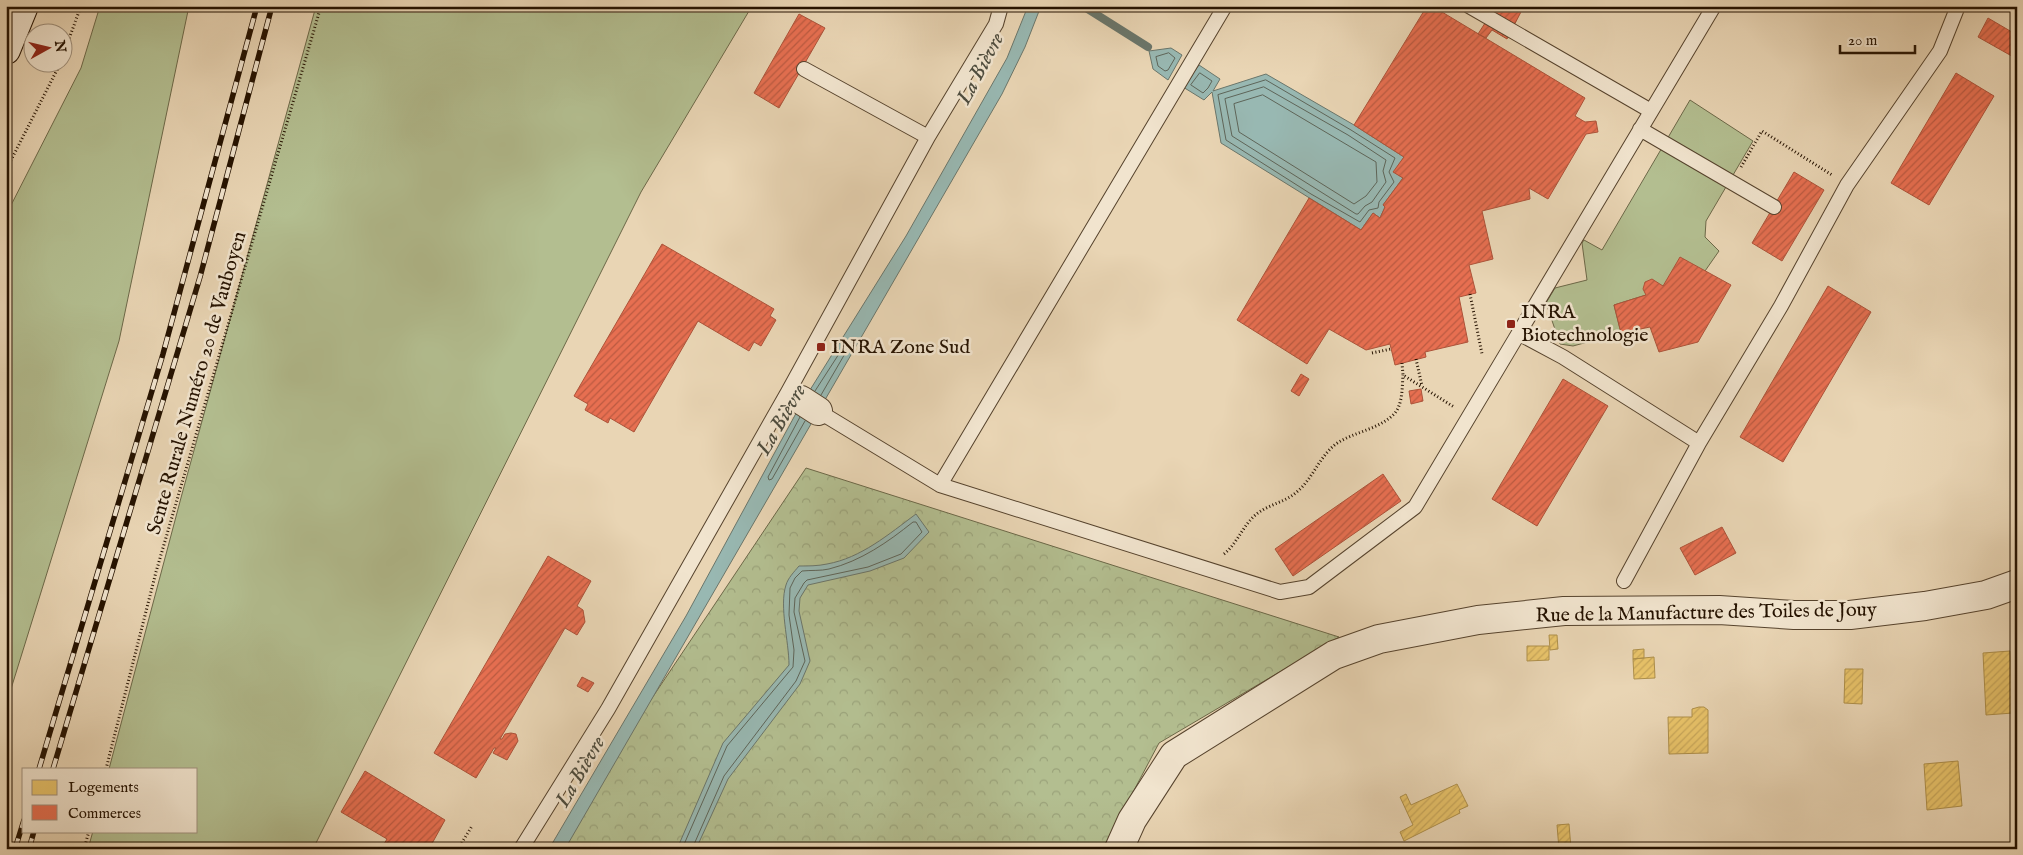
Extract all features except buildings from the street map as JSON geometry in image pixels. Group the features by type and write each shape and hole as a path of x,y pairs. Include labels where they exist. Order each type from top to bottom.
{"street":[{"path":"6,50 24,6"},
{"name":"Rue de la Manufacture des Toiles de Jouy","path":"1119,849 1132,820 1174,754 1334,655 1379,639 1478,620 1564,611 1719,610 1794,615 1850,615 1926,606 1986,595 2017,584"}],"lane":[{"path":"521,849 802,401 928,137 996,24 1001,6"},
{"path":"940,485 1225,6"},
{"path":"1469,6 1651,111"},
{"path":"802,401 940,485 1280,592 1309,587 1415,507 1520,334 1714,6"},
{"path":"1624,581 1700,443 1781,306 1847,185 1940,51 1958,6"},
{"path":"804,69 928,137"},
{"path":"1640,129 1774,207"},
{"path":"1520,334 1563,357 1700,443"}],"path":[{"path":"72,31 81,6"},
{"name":"Sente Rurale Numéro 20 de Vauboyen","path":"106,768 156,572 321,6"},
{"path":"6,170 56,72"},
{"path":"1731,183 1762,131 1847,185"},
{"path":"1470,294 1484,360"},
{"path":"1372,354 1391,349"},
{"path":"1416,359 1422,387"},
{"path":"1208,569 1235,544 1241,532 1258,513 1298,491 1323,457 1335,445 1345,438 1363,432 1385,421 1394,414 1399,406 1403,375 1402,363"},
{"path":"1403,375 1470,416"},
{"path":"458,849 472,826"},
{"path":"84,849 89,832"}],"green space":[{"path":"100,6 189,6 119,341 6,705 6,215 81,68"},
{"path":"316,6 752,6 641,192 313,849 88,849 93,832 198,832 198,768 109,768 182,494"},
{"path":"1690,100 1753,141 1706,221 1705,237 1719,251 1705,271 1663,286 1646,295 1614,305 1621,333 1573,346 1560,344 1546,303 1555,288 1587,280 1582,243 1584,240 1602,250"},
{"path":"806,468 1339,637 1159,743 1103,849 551,849"}],"water":[{"path":"1028,6 1041,6 1025,47 1002,94 565,849 549,849 686,616 800,406 906,236 1007,58"},
{"path":"1171,48 1182,55 1168,80 1153,69 1149,51"},
{"path":"1199,65 1220,79 1213,91 1266,74 1354,125 1404,157 1394,172 1403,178 1383,205 1385,207 1380,218 1373,213 1361,230 1221,143 1212,92 1204,100 1183,87"},
{"path":"916,514 929,532 904,558 870,571 808,585 800,598 799,611 810,661 800,684 728,779 696,849 677,849 723,743 789,665 784,594 790,577 799,566 827,564 863,551"}],"waterway":[{"path":"1083,6 1148,47"}],"railway":[{"path":"39,768 163,354 257,6"},
{"path":"53,768 200,277 272,6"},
{"path":"15,849 22,826"},
{"path":"29,849 34,832"}],"place":[{"name":"INRA Biotechnologie","path":"1511,324"},
{"name":"INRA Zone Sud","path":"821,347"}],"water label":[{"name":"La Bièvre","path":"981,69"},
{"name":"La Bièvre","path":"782,420"},
{"name":"La Bièvre","path":"581,772"}]}
